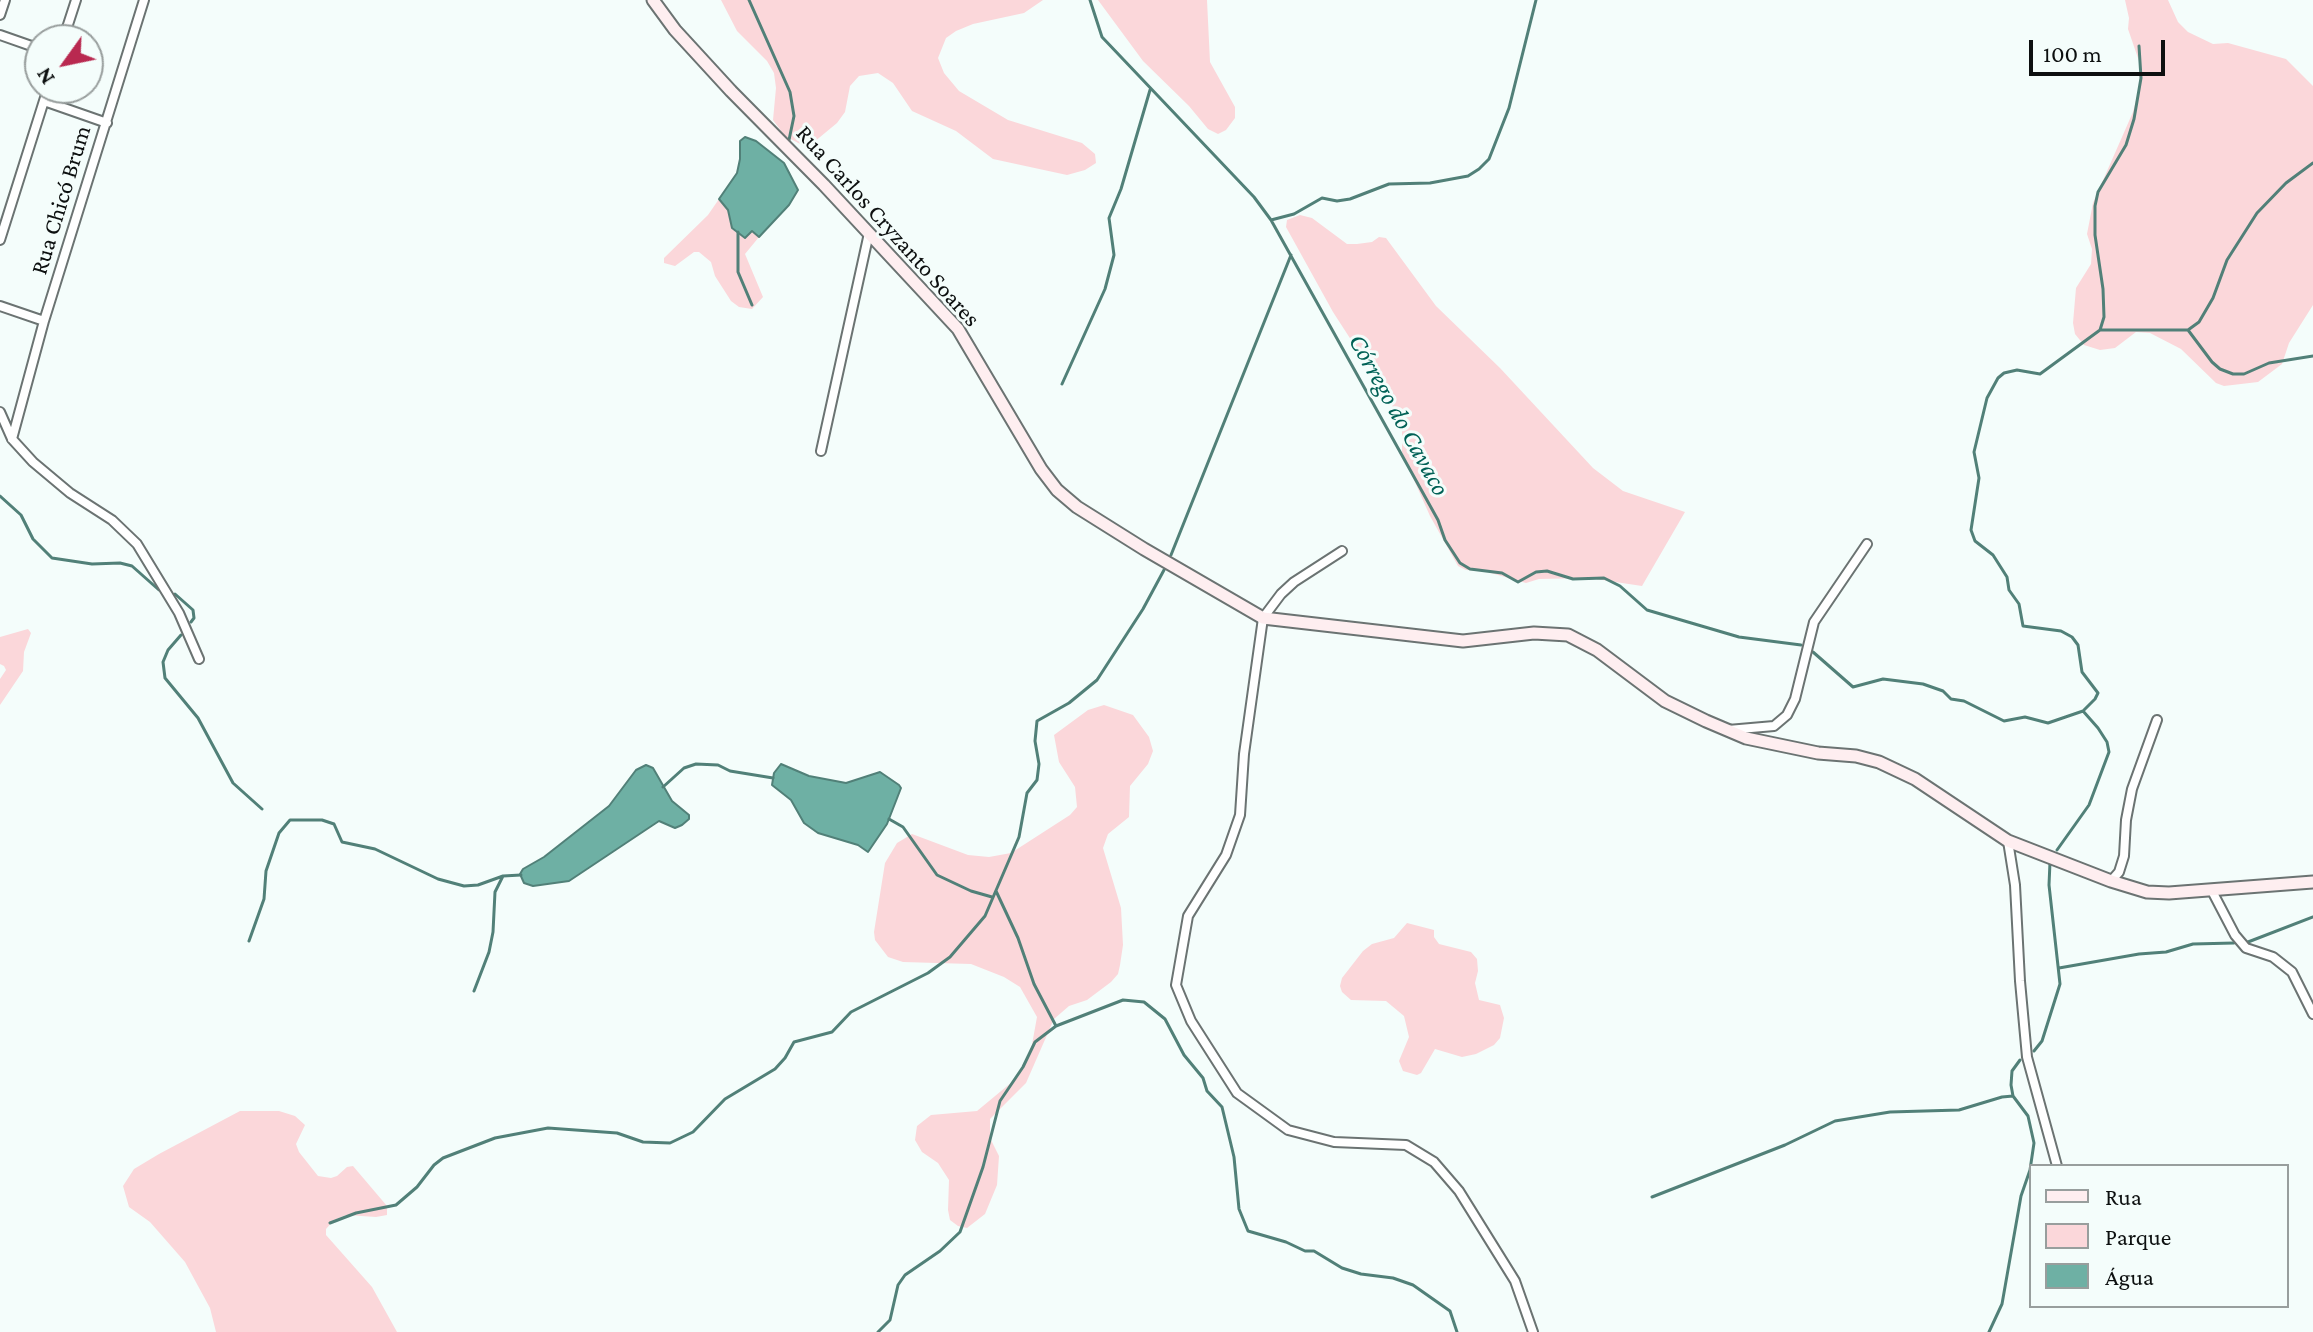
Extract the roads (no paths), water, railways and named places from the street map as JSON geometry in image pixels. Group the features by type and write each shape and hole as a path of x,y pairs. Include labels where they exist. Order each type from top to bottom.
{"street":[{"path":"0,15 5,0"},
{"path":"68,24 76,0"},
{"name":"Rua Chicó Brum","path":"12,439 44,321 144,0"},
{"name":"Rua Carlos Cryzanto Soares","path":"653,0 675,30 731,91 958,329 1041,469 1057,490 1077,507 1117,532 1263,618 1463,641 1534,633 1568,635 1597,650 1665,701 1727,730 1746,738 1879,762 1915,779 2008,841 2111,881 2147,892 2195,893 2313,882"},
{"path":"0,35 24,43"},
{"path":"0,240 2,220 43,104"},
{"path":"53,104 107,123"},
{"path":"821,451 869,233"},
{"path":"0,306 44,321"},
{"path":"0,412 12,439 33,462 70,493 112,520 137,544 179,613 199,659"},
{"path":"1727,730 1774,726 1787,715 1795,699 1814,622 1867,544"},
{"path":"1342,551 1294,582 1263,618 1244,754 1240,815 1226,855 1188,916 1176,985 1191,1021 1237,1093 1288,1130 1334,1142 1406,1145 1434,1162 1459,1191 1515,1281 1533,1332"},
{"path":"2111,881 2119,872 2124,856 2132,789 2157,720"},
{"path":"2008,841 2015,885 2027,1057 2056,1164"},
{"path":"2212,891 2235,935 2246,948 2273,957 2292,972 2313,1014"}],"water":[{"path":"745,137 756,141 784,163 798,190 789,205 759,237 752,231 745,238 732,228 728,210 719,199 737,173 740,141"},
{"path":"781,764 809,776 846,783 880,772 899,785 901,788 887,824 868,852 858,845 818,833 804,823 791,800 772,785 774,773"},
{"path":"646,765 653,768 672,801 689,815 689,819 675,828 659,821 569,881 533,886 524,883 520,874 523,869 544,857 609,806 636,770"}],"waterway":[{"path":"749,0 790,92 794,116 789,140"},
{"name":"Córrego do Cavaco","path":"1090,0 1102,37 1254,197 1271,220 1460,563 1470,569 1502,573 1518,582 1536,572 1547,571 1573,579 1604,578 1620,586 1647,610 1739,637 1801,645"},
{"path":"1271,220 1294,214 1322,198 1337,201 1350,199 1389,184 1430,183 1468,176 1479,169 1489,159 1509,108 1536,0"},
{"path":"1813,652 1853,687 1883,679 1923,684 2004,721 2025,717 2048,723 2083,711 2095,699 2098,693 2082,672 2078,645 2072,637 2061,631 2023,626 2019,604 2009,590 2007,577 1993,555 1975,541 1971,530 1979,478 1974,452 1987,398 1998,378 2017,370 2040,374 2100,330 2104,317 2103,289 2095,235 2095,206 2098,192 2126,145 2134,119 2141,78 2139,46"},
{"path":"1062,384 1105,289 1114,255 1109,218 1121,189 1150,90"},
{"path":"2100,330 2188,330 2199,322 2213,298 2227,260 2257,213 2286,183 2313,163"},
{"path":"738,232 738,272 752,305"},
{"path":"1171,555 1291,255"},
{"path":"2188,330 2212,362 2233,374 2244,374 2269,363 2313,356"},
{"path":"0,496 21,515 33,539 52,558 132,566 159,590"},
{"path":"330,1223 356,1213 396,1205 443,1158 495,1138 548,1128 617,1133 643,1142 670,1143 693,1132 725,1099 775,1069 794,1042 832,1032 851,1012 928,973 950,957 985,916 1019,837 1027,793 1037,780 1037,721 1069,703 1097,680 1164,570"},
{"path":"175,594 193,610 191,622"},
{"path":"181,635 168,650 163,662 165,678 198,718 233,783 262,809"},
{"name":"Córrego do Cavaco","path":"2057,850 2089,805 2109,752 2107,742 2083,711"},
{"path":"663,787 684,768 696,764 718,765 730,771 773,778"},
{"path":"889,819 903,827 937,875 992,897"},
{"path":"249,941 264,899 266,871 279,833 290,820 322,820 334,824 342,842 375,849 438,879 464,886 478,885 503,876 521,875"},
{"name":"Córrego do Cavaco","path":"2034,1051 2042,1041 2060,984 2049,885 2050,862"},
{"path":"474,991 489,952 495,892 503,876"},
{"path":"996,891 1018,938 1034,984 1056,1026"},
{"name":"Córrego do Cavaco","path":"2248,942 2313,917"},
{"name":"Córrego do Cavaco","path":"2059,968 2166,952 2193,944 2234,943"},
{"path":"878,1332 890,1320 898,1285 905,1275 940,1251 960,1232 983,1167 1000,1101 1023,1067 1035,1042 1056,1026 1123,1000 1144,1002 1165,1019 1184,1055 1203,1078 1207,1091 1222,1107 1234,1157 1239,1209 1248,1231 1305,1251 1314,1251 1342,1268 1413,1285 1450,1311 1457,1332"},
{"path":"2020,1060 2012,1071 2011,1085 2013,1096 2028,1116 2034,1143 2031,1164"},
{"path":"1652,1197 1785,1145 1835,1121 1890,1112 1959,1110 2013,1096"},
{"path":"1989,1332 2002,1304 2021,1196 2029,1173"}]}
